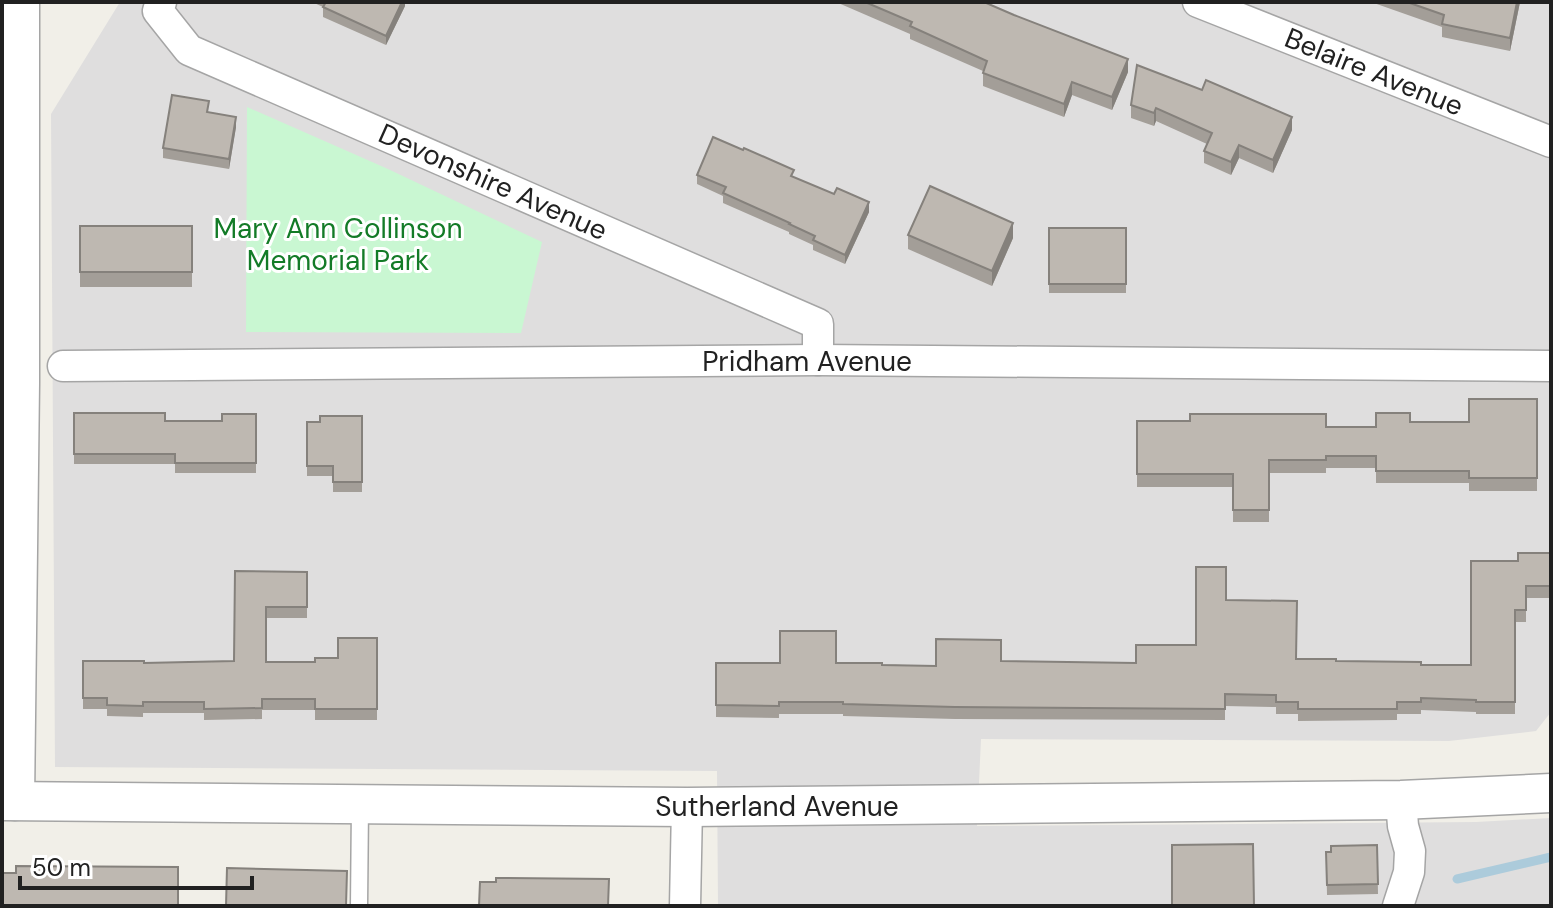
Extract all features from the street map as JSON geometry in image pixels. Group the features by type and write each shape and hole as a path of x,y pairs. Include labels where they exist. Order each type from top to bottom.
{"street":[{"path":"9,801 11,292 20,2"},
{"name":"Devonshire Avenue","path":"161,2 158,11 189,50 818,324 818,360"},
{"name":"Belaire Avenue","path":"1198,2 1551,142"},
{"name":"Pridham Avenue","path":"63,366 818,360 1551,366"},
{"name":"Sutherland Avenue","path":"9,801 687,807 1401,800 1551,793"},
{"path":"1398,906 1409,872 1410,851 1403,826 1401,800"},
{"path":"685,906 687,807"}],"lane":[{"path":"359,906 360,805"}],"shaded area":[{"path":"120,2 1551,2 1551,712 1536,731 1449,741 981,739 977,826 1476,822 1551,818 1551,906 718,906 717,771 55,767 51,114"}],"green space":[{"name":"Mary Ann Collinson Memorial Park","path":"247,107 542,242 521,333 246,332"}],"building":[{"path":"326,2 402,2 386,36 323,7"},
{"path":"865,2 984,2 1128,59 1112,97 1072,82 1064,104 983,73 987,61 910,26 912,22"},
{"path":"1407,2 1517,2 1510,38 1442,24 1444,15"},
{"path":"1137,65 1202,90 1206,80 1292,117 1273,160 1239,145 1231,162 1204,151 1212,133 1156,108 1154,113 1131,105"},
{"path":"172,95 209,101 207,112 236,117 229,159 163,148"},
{"path":"713,137 794,170 791,176 834,194 837,188 869,202 845,255 813,240 815,236 790,223 723,193 726,187 697,175"},
{"path":"930,186 1013,223 992,271 908,235"},
{"path":"80,226 192,226 192,272 80,272"},
{"path":"1049,228 1126,228 1126,284 1049,284"},
{"path":"1469,399 1537,399 1537,478 1469,478 1469,471 1376,471 1376,456 1269,460 1269,510 1233,510 1233,474 1137,474 1137,421 1190,421 1190,414 1326,414 1326,427 1376,427 1376,413 1410,413 1410,422 1469,422"},
{"path":"74,413 165,413 165,421 222,421 222,414 256,414 256,463 175,463 175,454 74,454"},
{"path":"320,416 362,416 362,482 333,482 333,466 307,466 307,422 320,422"},
{"path":"1518,553 1550,553 1550,586 1526,586 1526,610 1515,610 1515,702 1421,698 1421,702 1397,702 1397,709 1298,709 1298,702 1276,702 1276,695 1225,694 1225,709 955,707 843,702 779,702 779,706 716,705 716,663 780,663 780,631 836,631 836,663 936,666 936,639 1001,640 1001,661 1136,663 1136,645 1196,645 1196,567 1226,567 1226,600 1297,601 1296,659 1471,665 1471,561 1518,561"},
{"path":"235,571 307,572 307,607 266,607 266,662 315,662 315,658 338,658 338,638 377,638 377,709 315,709 315,699 262,699 262,708 204,709 204,702 107,705 107,698 83,698 83,661 234,661"},
{"path":"1253,844 1254,906 1172,906 1172,845"},
{"path":"1377,845 1378,884 1327,885 1326,852 1331,852 1331,846"},
{"path":"16,866 178,867 178,906 2,906 2,873 16,873"},
{"path":"227,868 347,871 346,906 226,906"},
{"path":"496,878 609,879 608,906 479,906 480,882 496,882"}],"waterway":[{"path":"1457,879 1551,857"}]}
